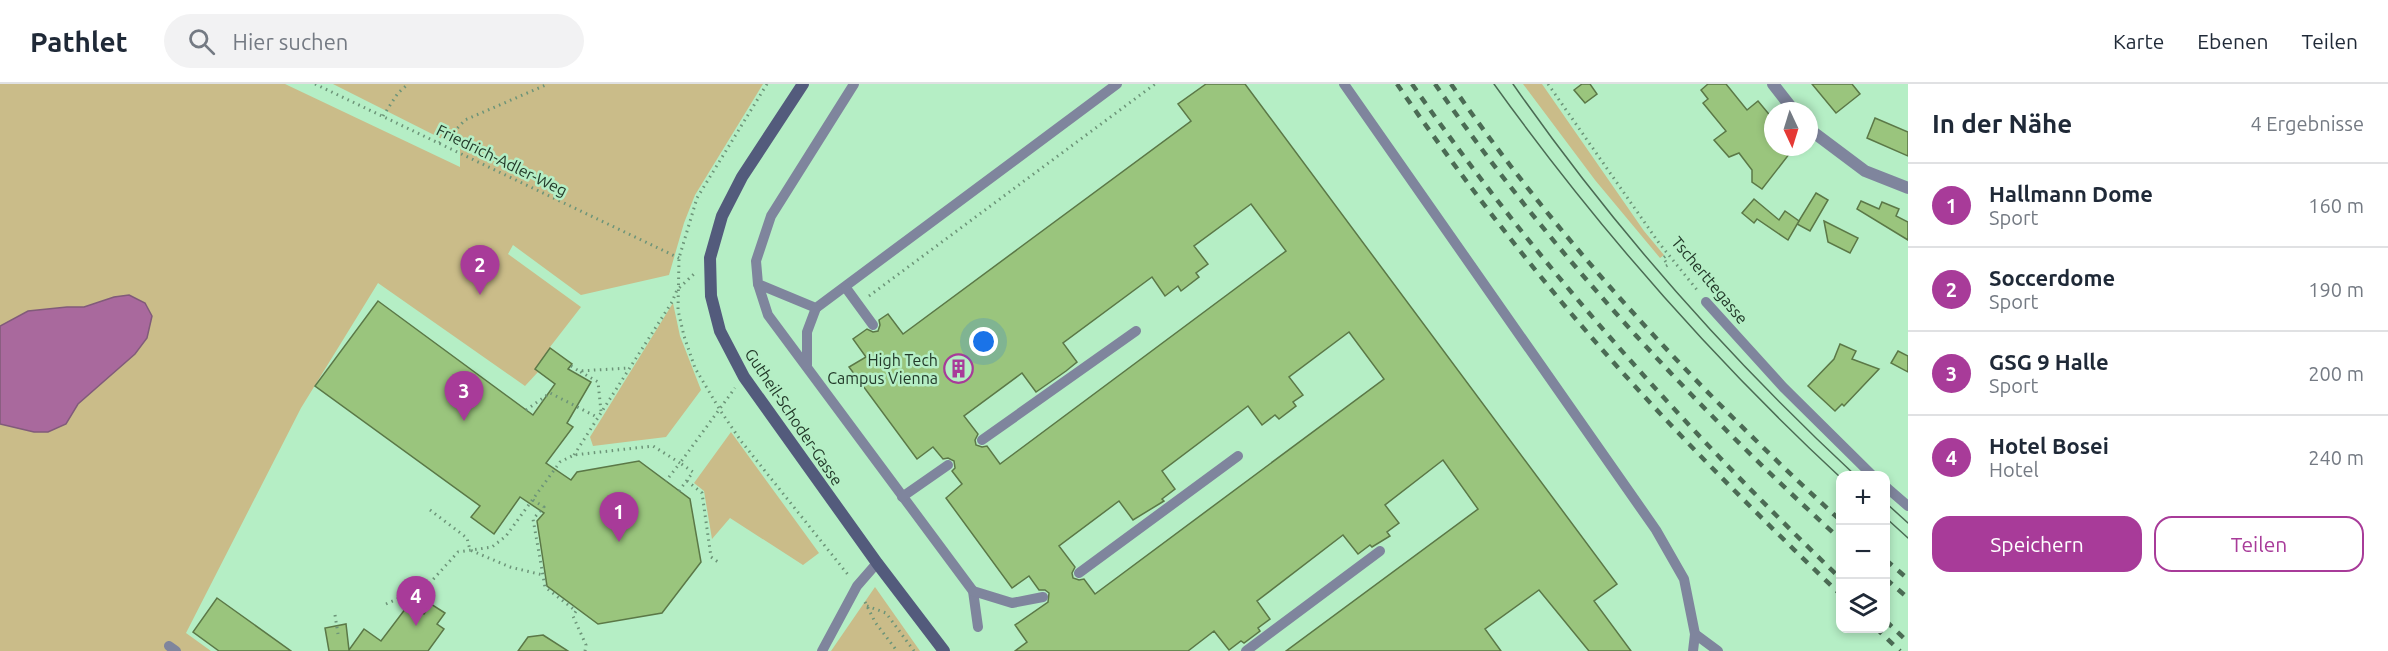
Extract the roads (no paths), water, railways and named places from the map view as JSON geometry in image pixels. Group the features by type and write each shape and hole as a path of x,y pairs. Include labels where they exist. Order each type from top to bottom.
{"street":[{"name":"Gutheil-Schoder-Gasse","path":"803,84 742,177 722,216 710,258 711,296 720,331 744,377 876,563 944,651"},
{"path":"1773,84 1787,102"},
{"path":"1818,136 1865,171 1908,188"}],"lane":[{"path":"854,84 771,216 756,261 758,284 768,315 973,591 978,627"},
{"path":"807,365 807,332 816,308 846,288 1117,84"},
{"path":"1344,84 1656,530 1684,579 1695,634 1693,651"},
{"path":"758,284 816,308"},
{"path":"846,288 873,325"},
{"name":"Tscherttegasse","path":"1706,302 1796,400 1868,471"},
{"path":"982,440 1136,331"},
{"path":"1079,573 1238,456"},
{"path":"902,497 948,465"},
{"path":"1890,490 1908,506"},
{"path":"1246,651 1380,551"},
{"path":"822,651 857,586 876,563"},
{"path":"973,591 1012,603 1043,597"},
{"path":"1695,634 1718,651"}],"tram line":[{"path":"1494,84 1573,189 1657,289 1746,385 1836,473"},
{"path":"1513,84 1590,189 1674,289 1763,385 1851,471"},
{"path":"1890,507 1908,523"},
{"path":"1890,522 1908,538"}],"railway":[{"path":"1397,84 1499,224 1597,343 1698,454 1836,590"},
{"path":"1412,84 1509,215 1614,342 1724,462 1836,574"},
{"path":"1435,84 1526,207 1625,323 1730,434 1836,535"},
{"path":"1451,84 1538,202 1585,258 1683,367 1836,516"},
{"path":"1890,563 1908,579"},
{"path":"1890,582 1908,598"},
{"path":"1890,625 1908,642"},
{"path":"1881,633 1900,651"}],"place":[{"name":"Soccerdome","path":"480,295"},
{"name":"High Tech Campus Vienna","path":"959,369"},
{"name":"GSG 9 Halle","path":"464,421"},
{"name":"Hallmann Dome","path":"619,542"},
{"name":"Hotel Bosei","path":"416,626"}]}
